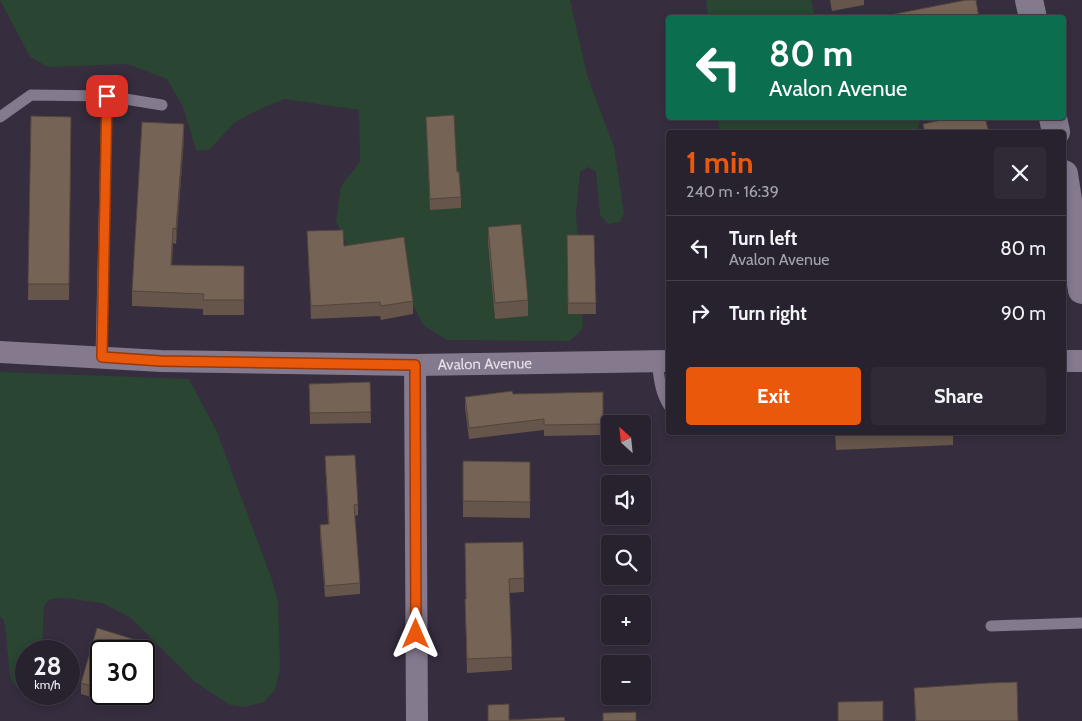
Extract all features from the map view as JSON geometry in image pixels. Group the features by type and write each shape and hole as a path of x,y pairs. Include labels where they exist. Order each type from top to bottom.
{"street":[{"path":"1030,0 1032,15"},
{"path":"1066,187 1082,290"},
{"name":"Avalon Avenue","path":"0,352 161,361 415,365 663,361"},
{"path":"1066,361 1082,361"},
{"path":"415,365 417,721"}],"lane":[{"path":"0,117 31,96 107,96 162,105"},
{"path":"102,357 107,96"},
{"path":"663,361 659,383 666,402"},
{"path":"991,626 1082,623"}],"green space":[{"path":"0,0 570,0 587,75 614,147 624,213 620,222 608,224 600,215 596,172 588,167 580,172 576,213 583,326 579,333 569,341 447,340 423,325 398,274 350,252 336,221 341,186 360,162 359,110 284,99 234,123 209,150 196,150 183,107 167,79 127,64 48,67 30,57"},
{"path":"706,0 811,0 815,15 708,15"},
{"path":"718,120 920,120 918,130 719,130"},
{"path":"0,372 189,379 217,432 278,601 280,668 275,690 264,702 244,707 230,705 195,682 131,618 102,603 64,598 50,599 44,606 42,640 15,640 15,685 10,677 5,625 0,617"}],"building":[{"path":"966,0 976,0 978,15 889,15"},
{"path":"454,115 457,172 459,172 461,197 430,199 426,117"},
{"path":"31,116 71,117 69,284 28,284"},
{"path":"941,120 986,120 988,130 924,130 923,124"},
{"path":"142,122 184,124 176,229 173,228 171,265 244,266 244,300 203,300 204,294 132,291"},
{"path":"521,224 528,300 495,303 488,227"},
{"path":"343,230 344,246 404,237 413,301 381,306 380,302 311,306 307,231"},
{"path":"567,235 594,235 596,303 568,303"},
{"path":"370,382 371,412 310,413 309,384"},
{"path":"512,391 513,394 603,392 603,415 601,415 601,424 544,425 544,419 469,428 465,397"},
{"path":"355,455 358,504 354,505 360,583 325,586 320,525 329,524 325,456"},
{"path":"463,461 530,462 530,502 463,501"},
{"path":"523,542 524,578 509,579 512,657 467,659 465,543"},
{"path":"97,628 136,640 94,640"},
{"path":"90,652 90,686 81,683"},
{"path":"1017,682 1018,721 916,721 914,688"},
{"path":"883,701 883,721 838,721 838,702"},
{"path":"509,704 509,720 564,717 565,721 488,721 488,705"},
{"path":"636,712 636,721 603,721 603,713"}],"route":[{"path":"107,96 102,357 161,361 415,365 416,634"}]}
